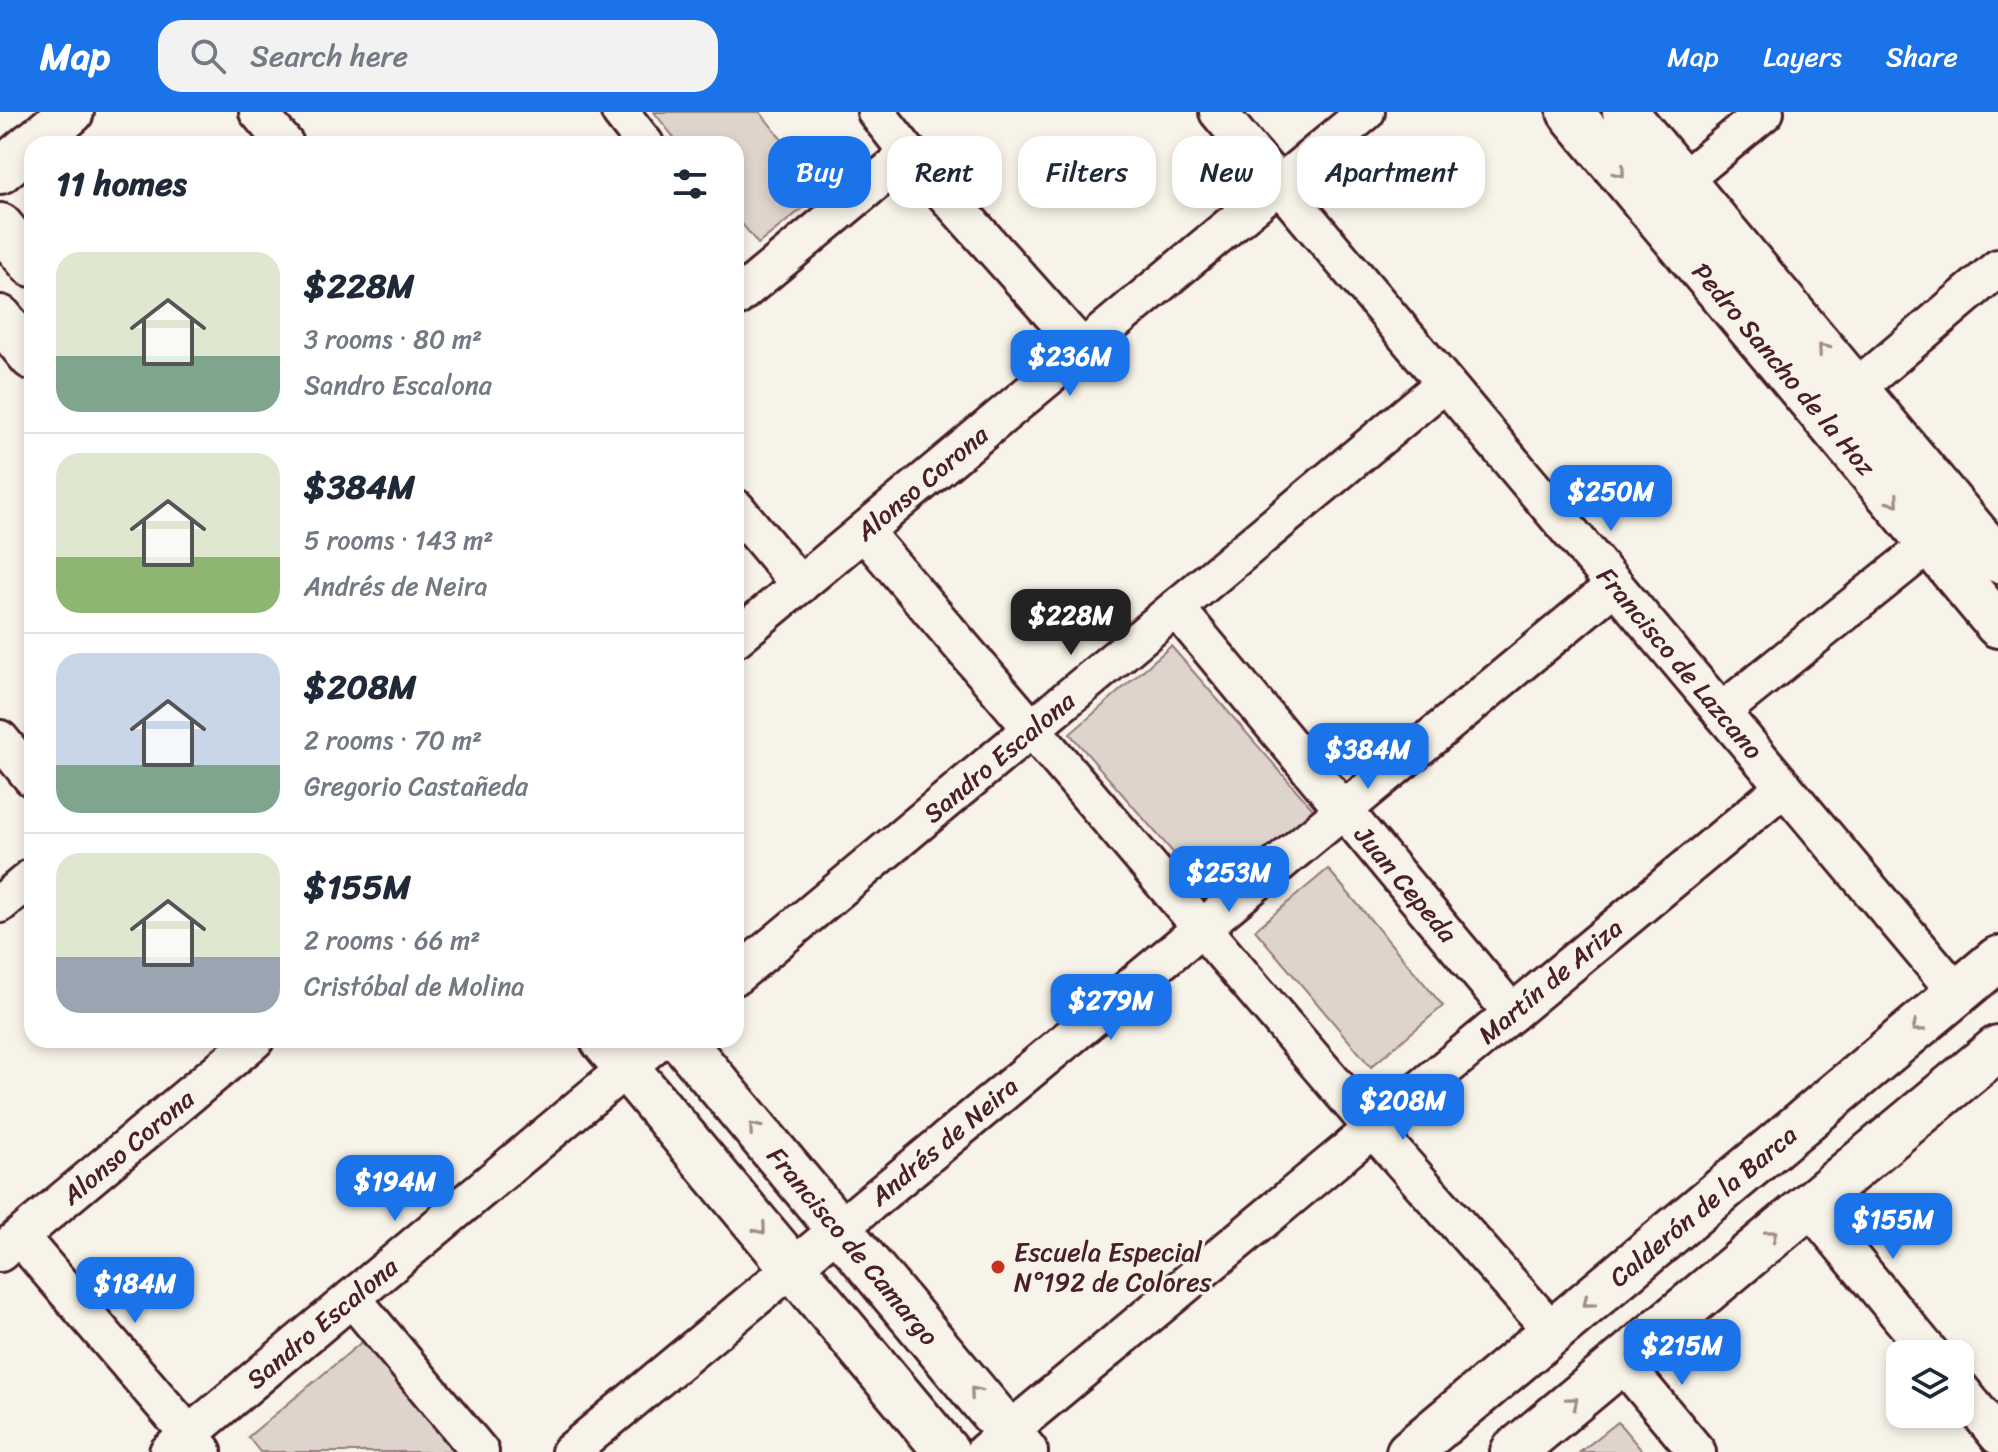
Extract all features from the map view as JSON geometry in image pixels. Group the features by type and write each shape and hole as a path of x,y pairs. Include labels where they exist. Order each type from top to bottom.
{"street":[{"path":"42,136 71,112"},
{"path":"258,112 278,136"},
{"path":"620,112 639,136"},
{"path":"876,112 895,136"},
{"name":"Francisco de Lazcano","path":"1218,112 1238,136"},
{"name":"Alonso Corona","path":"1281,183 1366,112"},
{"name":"Pedro Sancho de la Hoz","path":"1570,112 1998,625"},
{"name":"Pedro Sancho de la Hoz","path":"1625,112 1998,560"},
{"path":"1682,181 1765,112"},
{"path":"0,171 24,151"},
{"path":"744,277 887,170"},
{"name":"Francisco de Lazcano","path":"1281,187 1957,993"},
{"path":"957,208 1083,349"},
{"name":"Alonso Corona","path":"744,631 1252,208"},
{"path":"0,226 24,254"},
{"path":"1856,389 1998,268"},
{"path":"0,318 24,347"},
{"name":"Sandro Escalona","path":"744,969 1445,383"},
{"path":"744,518 800,585"},
{"path":"864,532 1373,1129 1553,1332"},
{"path":"1721,712 1930,544"},
{"name":"Andrés de Neira","path":"570,1452 1615,585"},
{"name":"Juan Cepeda","path":"1176,608 1512,1013"},
{"path":"0,739 24,768"},
{"name":"Martín de Ariza","path":"1006,1445 1373,1129 1784,787"},
{"path":"0,904 24,884"},
{"name":"Calderón de la Barca","path":"1409,1452 1998,959"},
{"name":"Alonso Corona","path":"10,1245 245,1048"},
{"name":"Sandro Escalona","path":"187,1446 615,1054 634,1048"},
{"name":"Francisco de Camargo","path":"688,1048 839,1229 1006,1445"},
{"path":"1513,1452 1998,1049"},
{"path":"615,1054 947,1452"},
{"path":"1808,1205 1919,1340"},
{"path":"10,1245 187,1446"},
{"path":"352,1298 480,1452"},
{"path":"1621,1361 1697,1452"},
{"path":"1974,1406 1998,1436"}],"shaded area":[{"path":"654,112 760,112 779,136 768,136 768,208 803,208 758,244 744,226 744,136 673,136"},
{"path":"1171,646 1318,815 1217,903 1070,734"},
{"path":"1328,869 1443,1006 1371,1067 1255,930"},
{"path":"363,1341 454,1452 260,1452 248,1437"},
{"path":"1618,1422 1643,1452 1580,1452"}],"place":[{"name":"Escuela Especial N°192 de Colores","path":"998,1267"}]}
